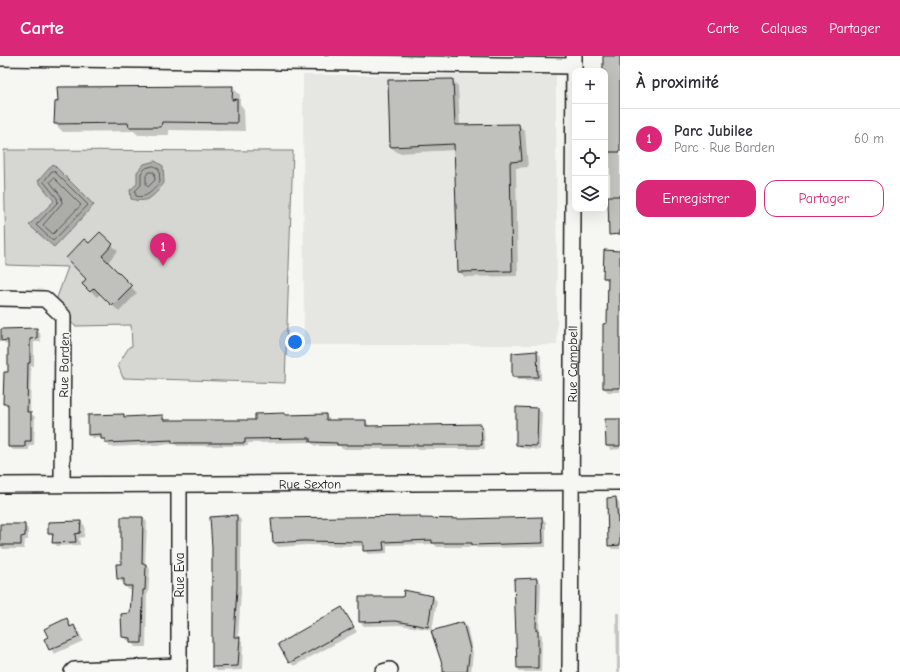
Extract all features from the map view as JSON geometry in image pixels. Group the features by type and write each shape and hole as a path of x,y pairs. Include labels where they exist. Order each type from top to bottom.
{"street":[{"path":"0,58 574,61"},
{"name":"Rue Campbell","path":"570,672 573,483 574,61"},
{"name":"Rue Barden","path":"0,298 45,299 63,316 62,484"},
{"name":"Rue Sexton","path":"0,485 620,482"},
{"name":"Rue Eva","path":"72,672 74,670 179,669 178,485"}],"shaded area":[{"path":"303,75 556,75 557,345 304,345"},
{"path":"4,150 293,151 285,383 123,378 118,365 129,347 132,346 131,325 75,326 54,306 68,267 6,265"}],"water":[{"path":"155,161 163,166 164,183 154,195 146,200 131,199 130,190 137,184 137,172 144,164"},
{"path":"53,164 94,205 54,247 29,225 54,201 38,181"}],"building":[{"path":"603,56 620,56 620,152 608,152 608,68 603,68"},
{"path":"453,79 455,125 519,124 522,161 510,162 512,271 458,272 454,144 390,147 388,80"},
{"path":"233,86 232,100 237,99 237,123 162,122 161,127 129,127 128,123 54,124 55,102 58,101 57,87"},
{"path":"608,196 620,196 620,234 609,235"},
{"path":"100,232 113,244 102,256 132,286 112,306 94,288 90,292 82,284 86,279 66,258 84,239 89,243"},
{"path":"604,250 620,251 620,388 603,388 603,324 607,323 608,278 603,278"},
{"path":"37,328 37,338 30,339 30,363 28,363 27,412 31,412 31,441 25,441 25,447 8,447 8,404 3,404 4,372 8,372 8,340 1,341 1,329"},
{"path":"537,351 538,377 512,377 512,353"},
{"path":"516,407 538,408 537,446 516,445"},
{"path":"285,413 285,415 326,414 326,420 366,420 366,426 481,424 482,445 337,445 337,443 310,442 310,438 245,439 245,443 172,443 172,440 105,443 105,439 101,439 101,434 88,435 88,415 124,414 124,417 163,415 163,420 255,420 255,414"},
{"path":"605,419 620,419 620,446 606,446"},
{"path":"616,497 618,522 620,522 620,545 608,546 607,498"},
{"path":"237,515 237,588 234,637 240,637 238,666 212,667 212,548 210,517"},
{"path":"420,516 420,518 462,519 542,517 543,543 472,545 472,543 432,543 432,540 383,542 384,550 363,551 363,542 303,541 273,543 271,518"},
{"path":"121,517 143,517 142,564 146,564 145,590 143,590 142,643 130,643 130,638 122,637 121,614 130,613 132,586 124,586 124,579 117,579 116,564 121,564"},
{"path":"81,521 80,533 75,534 76,542 52,543 53,534 48,534 48,522"},
{"path":"0,524 25,524 25,536 21,537 21,545 0,545"},
{"path":"537,578 536,631 538,630 538,668 517,668 514,579"},
{"path":"404,590 433,596 428,627 396,621 359,622 359,597 403,597"},
{"path":"342,607 354,627 289,663 278,644"},
{"path":"67,618 70,627 74,625 79,637 49,650 44,639 48,637 44,629"},
{"path":"463,622 470,649 467,672 443,672 443,667 431,631"}],"place":[{"name":"Parc Jubilee","path":"163,266"}]}
